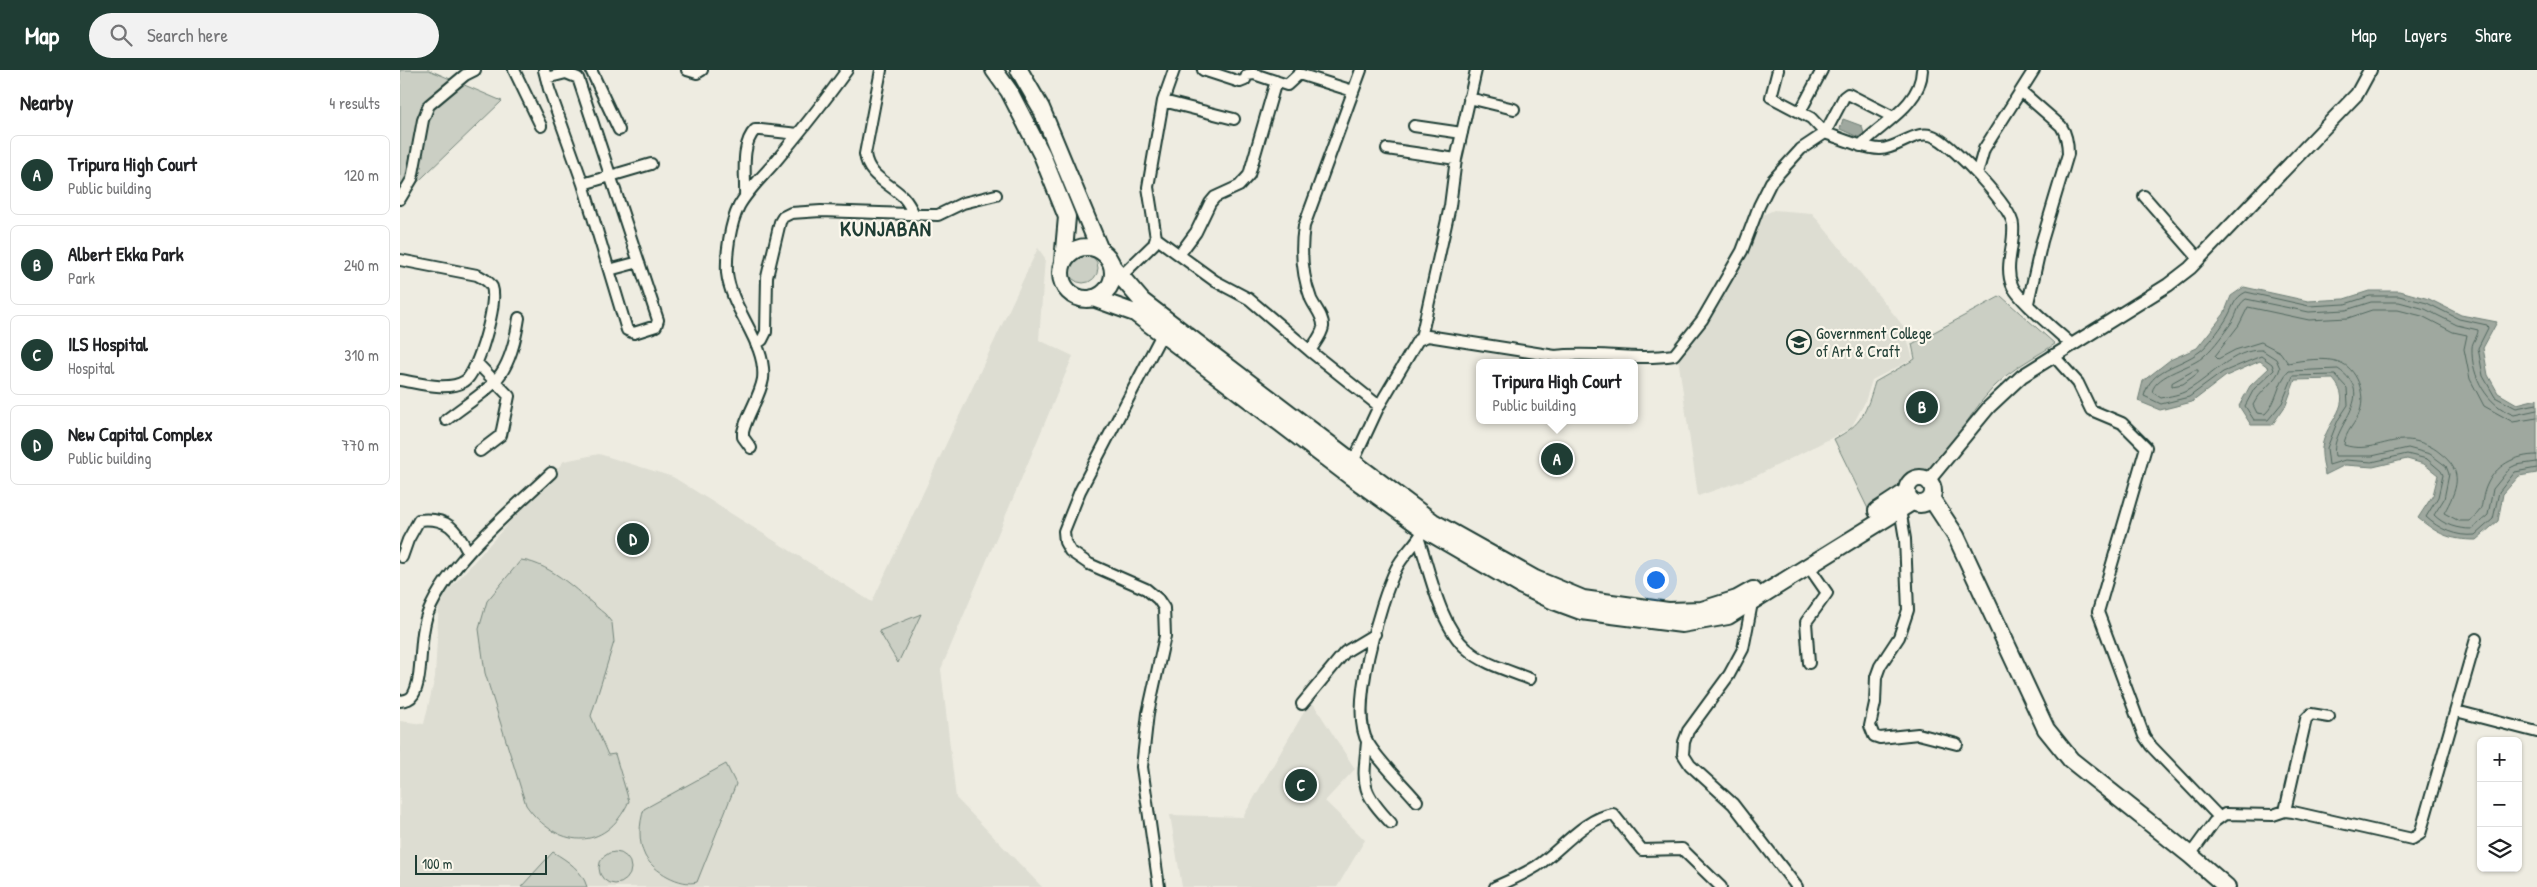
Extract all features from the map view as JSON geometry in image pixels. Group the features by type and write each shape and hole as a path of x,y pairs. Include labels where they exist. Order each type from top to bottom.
{"main road":[{"path":"994,70 1010,91 1042,155 1067,217 1063,262 1060,270 1064,286 1077,297 1093,298 1135,313 1350,476 1422,534 1554,601 1581,611 1682,624 1728,616 1809,567 1906,501 1912,480 1920,478 1928,481 1933,491 1931,498 1920,505 1906,501 1737,599 1702,610 1668,610 1583,598 1535,579 1433,522 1142,301 1116,272 1106,254 1100,250 1092,247 1075,249 1063,262"},
{"path":"1023,72 1041,108 1100,250"},
{"path":"1093,298 1107,289 1113,274 1116,272"},
{"path":"1931,498 1956,536 2046,729 2071,760 2190,854 2227,887"}],"street":[{"path":"400,199 412,179 422,120 429,105 465,75 475,70"},
{"path":"514,70 541,126"},
{"path":"591,70 619,130"},
{"path":"687,70 697,73 702,70"},
{"path":"751,448 743,437 743,432 763,379 762,363 756,344 736,307 727,272 728,250 735,216 745,196 798,134 847,70"},
{"path":"881,70 864,154 866,163 876,177 902,196 914,214"},
{"path":"1116,272 1154,244 1156,238 1148,187 1164,102 1174,70"},
{"path":"1203,70 1240,82 1245,80 1247,75 1254,74 1276,82 1290,84 1294,76 1299,74 1354,91"},
{"path":"1310,351 1323,328 1322,320 1312,300 1304,277 1301,246 1304,226 1361,70"},
{"path":"1421,338 1450,206 1456,160 1476,70"},
{"path":"1778,70 1771,96 1816,122 1825,132 1860,146 1881,149 1891,147 1919,135 1928,134 1938,138 1977,174 2012,216 2014,227 2009,271 2012,286 2071,344"},
{"path":"1800,112 1822,70"},
{"path":"1860,146 1902,110 1918,89 1922,70"},
{"path":"1977,174 1984,149 2034,70"},
{"path":"1928,481 2003,392 2053,355 2168,285 2199,259 2358,94 2370,70"},
{"path":"566,73 578,78 612,176 658,322 656,326 634,333 627,330 583,184 545,74 566,73"},
{"path":"1179,254 1196,232 1210,203 1215,197 1239,186 1249,175 1276,82"},
{"path":"2021,91 2061,126 2068,145 2068,154 2042,241 2028,303"},
{"path":"1353,462 1379,406 1418,340 1421,338 1428,336 1555,356 1573,354 1649,359 1674,355 1702,320 1742,251 1758,206 1771,182 1800,149 1825,132 1844,97 1848,94 1893,117"},
{"path":"1469,98 1514,109"},
{"path":"1164,102 1234,119"},
{"path":"1414,126 1462,133"},
{"path":"745,196 746,151 750,135 755,130 798,134"},
{"path":"1386,149 1456,160"},
{"path":"583,184 651,164"},
{"path":"756,344 762,340 766,332 768,277 780,222 783,217 792,213 821,211 938,215 963,203 996,195"},
{"path":"2144,196 2199,259"},
{"path":"1156,238 1215,281 1250,299 1310,351 1379,406"},
{"path":"400,260 477,275 492,286 494,296 492,311 477,363 466,380 448,387 400,380"},
{"path":"610,270 639,262"},
{"path":"446,420 497,382 513,351 520,318"},
{"path":"1159,887 1142,767 1148,712 1165,636 1164,608 1158,599 1146,589 1089,564 1070,551 1065,542 1064,531 1080,491 1162,334"},
{"path":"2053,355 2078,382 2091,410 2122,423 2146,447 2098,612 2144,736 2151,746 2219,817"},
{"path":"477,363 509,396 501,435 480,451"},
{"path":"400,701 408,700 414,694 418,679 420,649 427,614 436,597 468,552 551,473"},
{"path":"1906,501 1905,539 1908,610 1899,637 1880,666 1876,677 1875,703 1870,726 1874,736 1880,738 1918,734 1957,744"},
{"path":"402,557 415,525 419,520 426,519 435,519 454,528 468,552"},
{"path":"1391,822 1370,801 1366,791 1367,742 1361,713 1361,695 1387,589 1397,567 1422,534"},
{"path":"1422,534 1440,604 1458,639 1466,649 1478,657 1530,679"},
{"path":"1809,567 1827,593 1806,622 1809,663"},
{"path":"1752,603 1743,649 1729,675 1688,730 1684,742 1684,754 1690,765 1733,804 1797,887"},
{"path":"1302,704 1345,652 1375,634"},
{"path":"2190,854 2219,817 2233,813 2273,815 2285,811 2412,839 2417,838 2420,834 2476,639"},
{"path":"2456,711 2537,732"},
{"path":"2285,811 2306,719 2311,714 2329,717"},
{"path":"1367,742 1417,801"},
{"path":"1496,887 1536,866 1587,826 1605,816 1613,814 1617,816 1642,850 1682,849 1722,887"}],"shaded area":[{"path":"400,70 429,70 502,101 400,199"},
{"name":"Government College of Art & Craft","path":"1774,210 1812,213 1904,327 1913,359 1872,380 1865,402 1851,428 1756,476 1698,496 1678,358 1715,307 1760,216"},
{"path":"1038,248 1045,258 1039,340 1073,356 941,669 956,798 1042,887 400,887 400,721 424,724 435,677 439,601 564,461 599,454 673,477 872,602"},
{"path":"1083,253 1094,257 1098,268 1094,279 1083,283 1072,279 1068,268 1072,257"},
{"path":"2001,296 2055,344 2007,375 1994,387 1971,415 1940,461 1916,487 1900,499 1870,513 1834,439 1851,428 1862,416 1875,382 1915,359 1912,344"},
{"path":"521,560 544,567 566,581 605,614 612,623 614,642 591,716 608,755 615,754 629,801 619,818 607,830 594,837 580,839 565,837 551,830 526,805 485,673 479,629 487,601"},
{"path":"921,614 898,663 879,631"},
{"path":"1311,700 1355,769 1325,801 1365,840 1337,887 1182,887 1170,815 1243,817"},
{"path":"726,764 736,784 697,882 690,883 676,880 654,867 645,856 641,845 640,833 644,809"},
{"path":"553,852 578,871 587,887 521,887"},
{"path":"615,852 626,857 631,868 626,879 615,884 604,879 599,868 604,857"}],"water":[{"path":"1843,119 1862,126 1864,134 1858,137 1840,129"},
{"path":"2244,287 2308,301 2344,299 2369,291 2400,291 2429,299 2461,315 2497,322 2483,348 2488,375 2498,393 2517,404 2537,399 2537,473 2519,476 2503,494 2498,521 2476,540 2458,539 2438,532 2418,518 2433,495 2438,475 2424,464 2407,459 2373,467 2345,465 2325,475 2322,447 2329,428 2338,413 2342,397 2333,379 2295,380 2286,405 2272,425 2251,425 2239,406 2250,386 2269,368 2260,361 2226,376 2192,402 2160,410 2138,401 2143,381 2170,360 2197,348 2224,314 2231,296"}],"place":[{"name":"Government College of Art & Craft","path":"1799,342"},
{"name":"Albert Ekka Park","path":"1922,407"},
{"name":"Tripura High Court","path":"1557,459"},
{"name":"New Capital Complex","path":"633,539"},
{"name":"ILS Hospital","path":"1301,785"}],"district":[{"name":"KUNJABAN","path":"886,228"}]}
